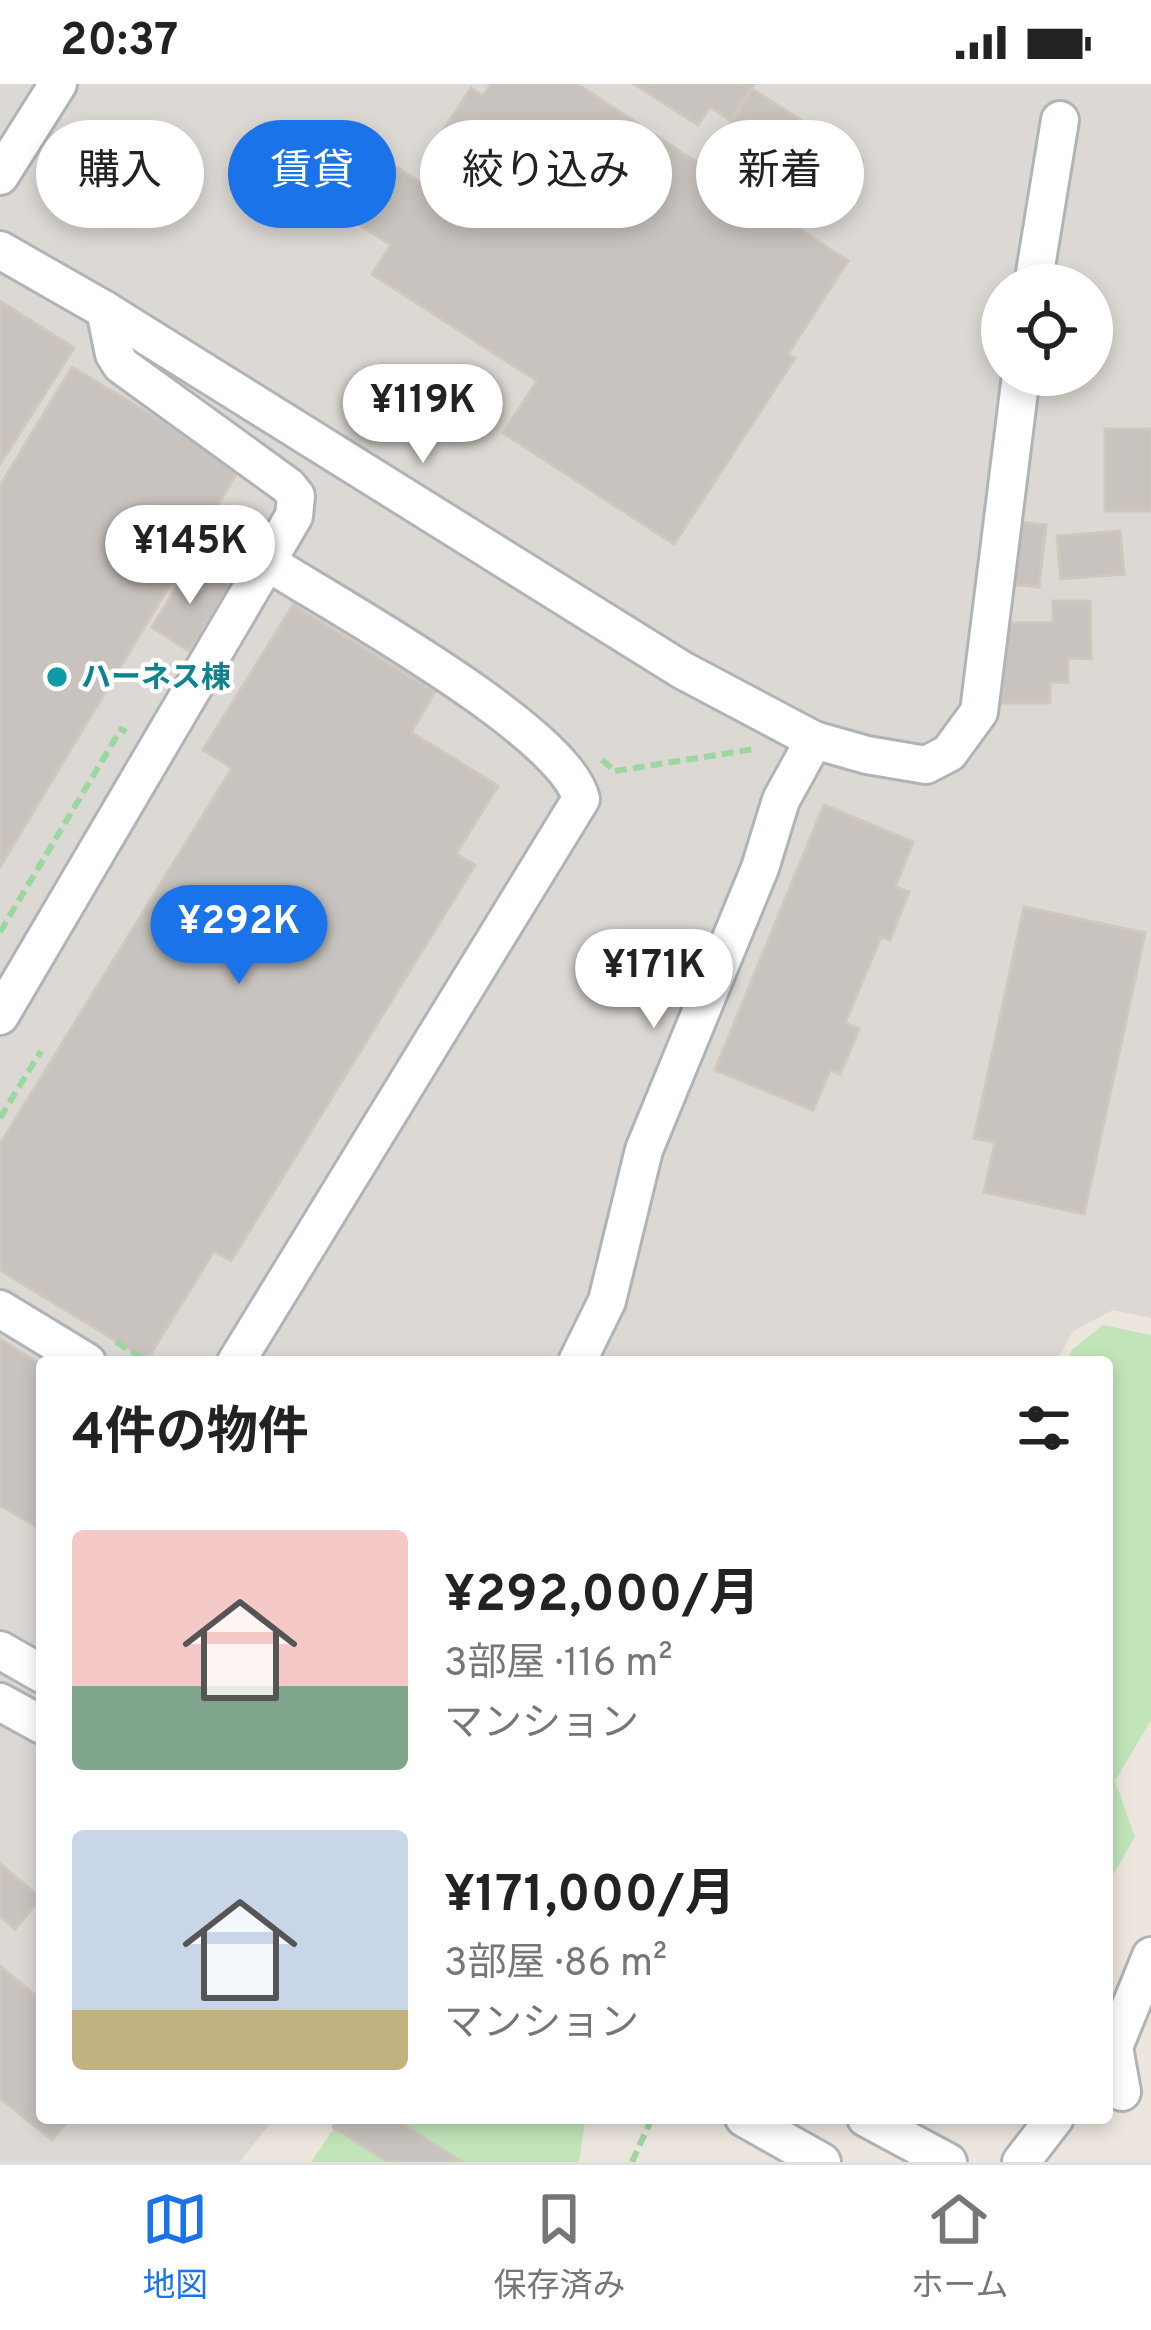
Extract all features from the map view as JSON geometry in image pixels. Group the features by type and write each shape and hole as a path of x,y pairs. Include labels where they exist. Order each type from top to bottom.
{"street":[{"path":"0,176 58,84"},
{"path":"1036,264 1060,120"},
{"path":"0,250 105,310 682,670 814,740 926,764 949,752 979,712 1018,396"},
{"path":"0,1016 294,516 296,496 288,486 121,365 114,354 105,310"},
{"path":"240,1356 581,799 578,784 502,710 267,562"},
{"path":"580,1356 607,1301 644,1150 760,868 781,800 814,740"},
{"path":"0,1309 77,1356"},
{"path":"0,1650 36,1671"},
{"path":"0,1702 36,1722"},
{"path":"1127,2096 1114,2047 1151,1956"},
{"path":"755,2124 822,2162"},
{"path":"877,2124 948,2162"},
{"path":"1021,2162 1050,2124"}],"path":[{"path":"615,771 814,740"},
{"path":"0,1118 40,1051"},
{"path":"632,2162 649,2124"}],"shaded area":[{"path":"0,84 1151,84 1151,1318 1113,1310 1073,1331 1059,1356 36,1356 36,2124 269,2124 240,2162 0,2162"}],"green space":[{"path":"1103,1325 1151,1335 1151,1720 1115,1781 1135,1837 1113,1875 1113,1356 1069,1356"},
{"path":"337,2124 585,2124 579,2162 311,2162"}],"building":[{"path":"491,84 577,84 632,120 450,120 471,88 483,96"},
{"path":"634,84 754,84 730,120 710,107 696,124"},
{"path":"752,89 800,120 732,120"},
{"path":"672,146 696,162 696,228 797,228 848,261 788,354 795,358 674,544 503,433 537,381 372,274 391,245 365,228 396,228 396,167 420,182 420,228 672,228"},
{"path":"0,301 74,348 0,464"},
{"name":"ハーネス棟","path":"72,367 240,468 0,867 0,486"},
{"path":"1105,429 1151,429 1151,511 1105,511"},
{"path":"1010,521 1046,525 1039,587 1003,583"},
{"path":"1120,531 1124,574 1061,579 1057,536"},
{"path":"191,564 229,588 189,651 152,627"},
{"path":"1053,601 1090,601 1091,659 1068,658 1068,683 1050,682 1050,703 1002,703 1002,623 1053,623"},
{"path":"293,605 435,692 411,732 498,786 456,854 475,865 231,1261 214,1251 149,1356 140,1356 0,1270 0,1144 232,768 203,750"},
{"path":"824,805 913,842 895,887 909,892 890,940 881,937 845,1023 859,1029 840,1074 830,1070 813,1110 715,1070"},
{"path":"1024,907 1145,933 1084,1214 984,1192 995,1142 974,1138"},
{"path":"0,1339 36,1361 36,1526 0,1505"},
{"path":"0,1864 36,1894 36,1904 15,1929 0,1916"},
{"path":"0,1966 36,1996 36,2124 65,2124 52,2140 0,2098"},
{"path":"402,2124 462,2162 388,2162 333,2127"}],"place":[{"name":"ハーネス棟","path":"57,677"}]}
